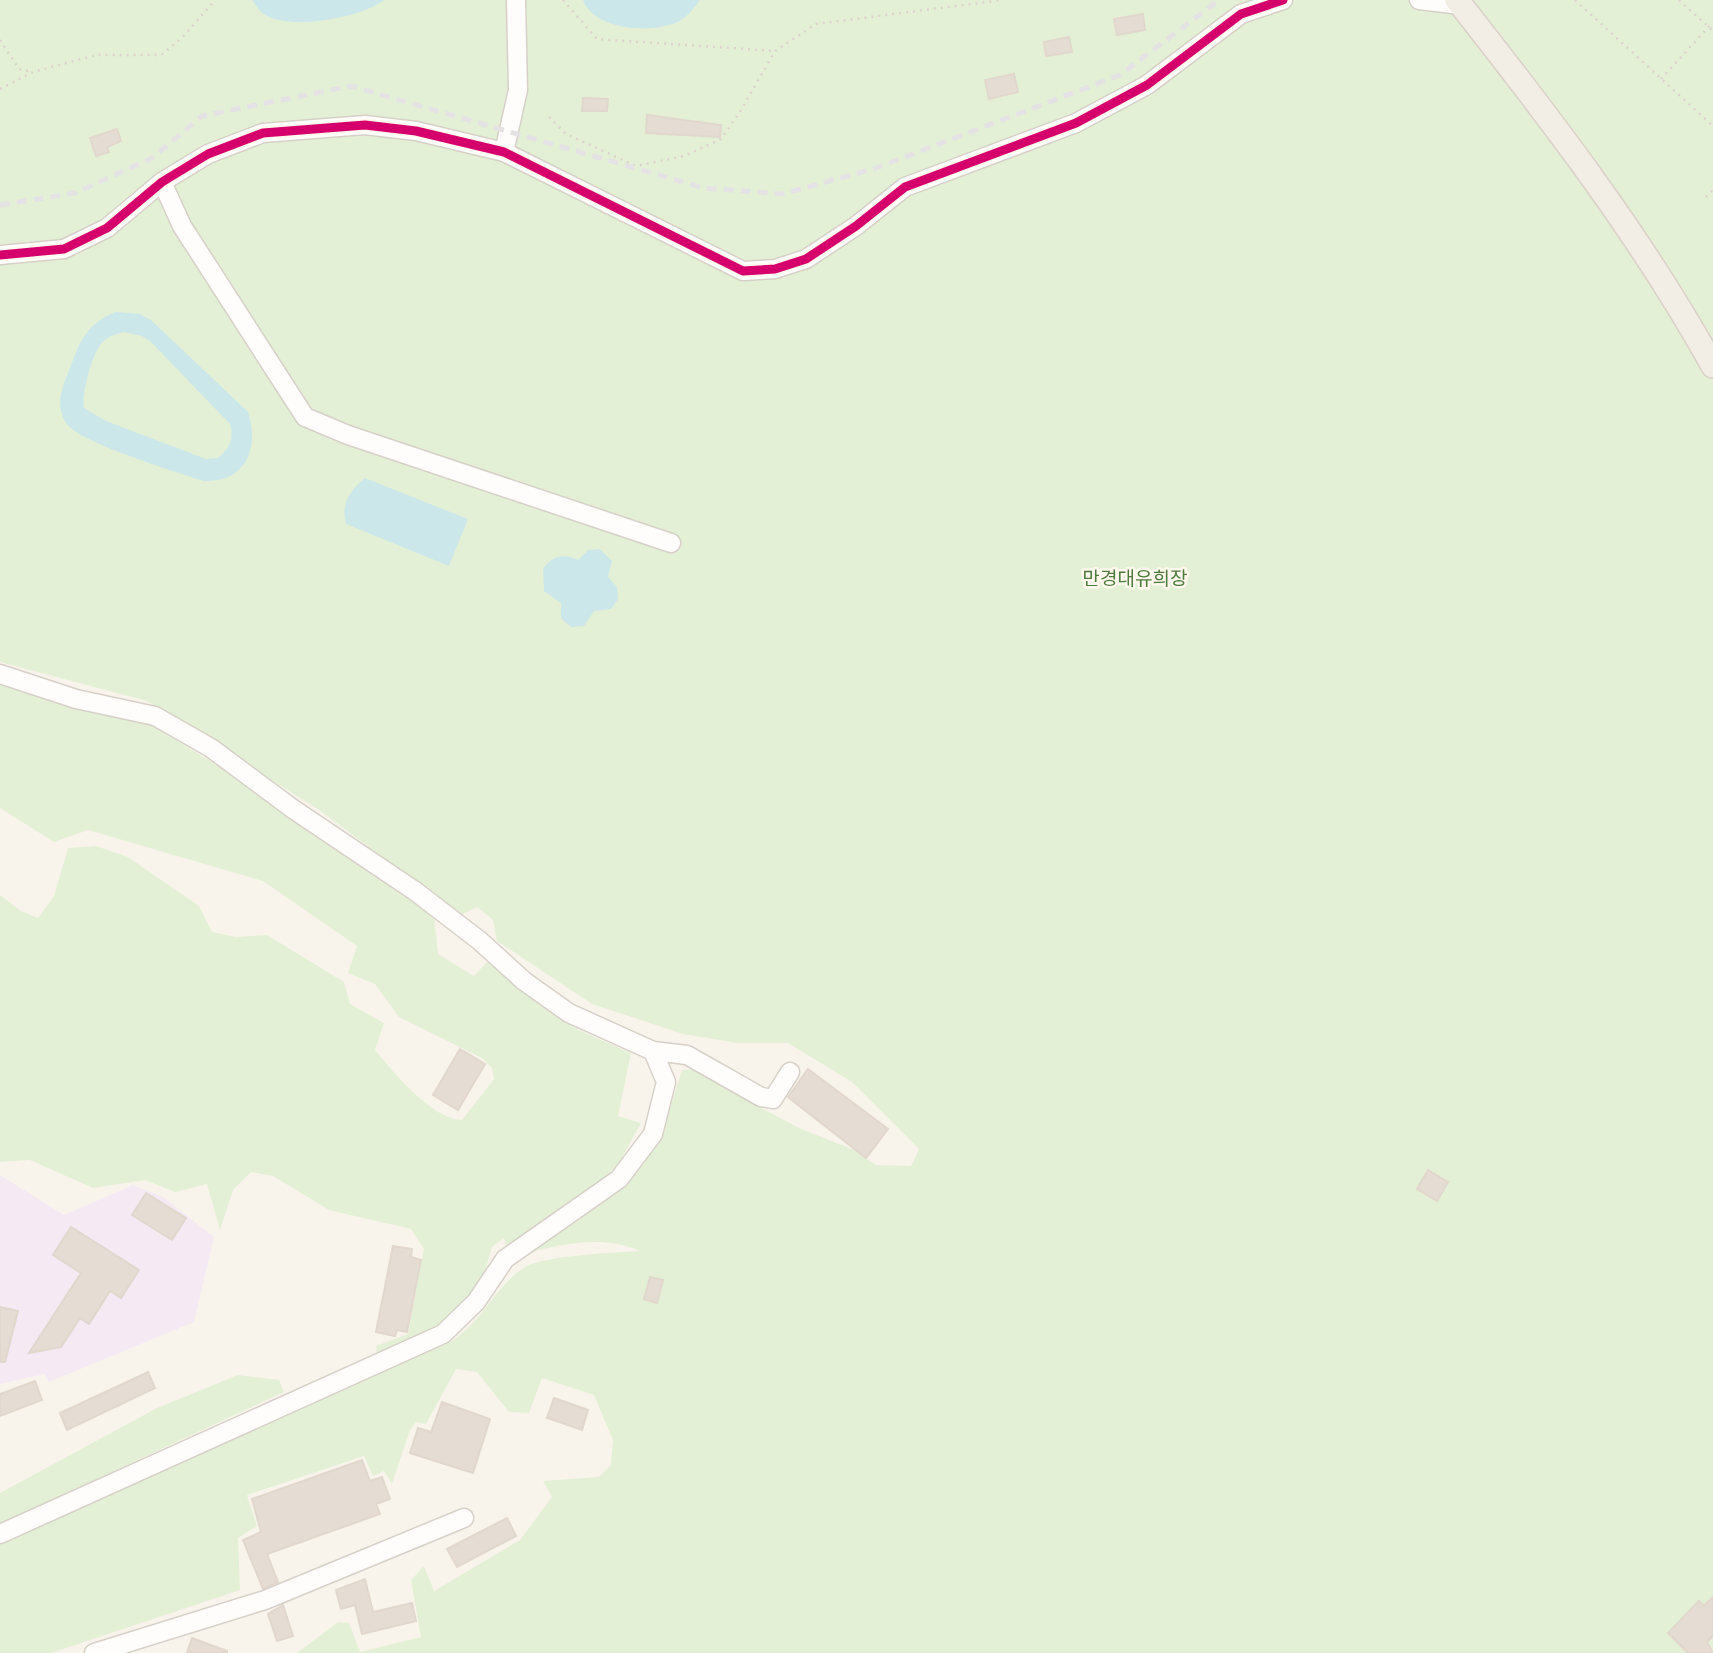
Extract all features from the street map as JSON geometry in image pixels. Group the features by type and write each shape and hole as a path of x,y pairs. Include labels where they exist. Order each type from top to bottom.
{"main road":[{"path":"1459,2 1529,90 1628,230 1680,305 1713,366"}],"street":[{"path":"504,152 518,90 516,0"},
{"path":"0,255 64,249 107,228 162,182 208,154 262,133 365,125 504,152 743,271 775,269 806,259 856,226 905,187 1076,123 1147,85 1241,14 1283,0"},
{"path":"1419,0 1459,2"},
{"path":"162,182 182,226 305,417 348,435 671,543"},
{"path":"0,674 76,699 155,716 211,748 293,809 415,891 480,941 524,981 569,1013 653,1051 687,1055 761,1097 773,1098 790,1072"},
{"path":"0,1534 443,1334 476,1302 505,1259 619,1179 653,1134 666,1082 653,1051"},
{"path":"94,1653 265,1600 464,1518"}],"path":[{"path":"0,89 33,72 96,55 161,55 182,38 215,0"},
{"path":"563,0 597,38 775,51"},
{"path":"549,117 566,134 636,166 684,156 721,139 740,113 775,51 816,24 1002,0"},
{"path":"1575,0 1713,126"},
{"path":"1679,0 1713,31"},
{"path":"1661,80 1713,22"},
{"path":"0,40 19,69 33,72"},
{"path":"1706,197 1713,190"}],"shaded area":[{"path":"0,1175 64,1215 133,1185 163,1197 214,1237 194,1322 49,1382 45,1374 0,1384"}],"green space":[{"name":"만경대유희장","path":"0,0 1713,0 1713,1653 297,1653 338,1622 349,1623 360,1652 421,1637 411,1580 424,1566 434,1591 520,1540 552,1497 543,1481 599,1477 611,1465 613,1440 594,1395 542,1378 529,1413 509,1412 477,1372 456,1369 426,1424 416,1422 410,1430 392,1484 384,1471 373,1476 364,1456 247,1495 257,1526 238,1538 240,1590 51,1653 0,1653 0,1545 13,1536 404,1358 445,1345 457,1338 504,1285 525,1267 563,1257 641,1251 613,1243 584,1242 527,1253 628,1184 662,1133 682,1070 703,1069 743,1098 799,1128 852,1149 876,1165 911,1166 919,1149 852,1082 788,1043 738,1043 683,1034 592,1004 497,941 493,920 477,907 461,915 319,810 147,701 0,662"},
{"path":"0,680 97,713 149,724 235,776 434,915 438,954 474,976 487,962 578,1030 631,1053 618,1116 641,1123 619,1163 590,1192 507,1250 504,1238 492,1247 482,1282 451,1318 425,1336 377,1354 376,1346 408,1334 424,1249 411,1229 329,1210 273,1176 251,1172 233,1190 220,1230 207,1184 175,1192 145,1180 93,1188 30,1160 0,1162 0,895 21,911 38,918 54,896 68,848 96,846 128,857 199,906 212,932 236,937 267,935 344,982 350,1004 384,1023 375,1050 414,1093 438,1112 462,1120 494,1079 492,1068 482,1058 399,1017 375,984 348,973 357,946 263,881 88,830 54,842 0,808"},
{"path":"238,1375 279,1380 284,1392 45,1503 0,1529 0,1493 157,1408"}],"water":[{"path":"252,0 384,0 373,7 342,17 288,22 273,19 261,12"},
{"path":"583,0 700,0 681,20 657,28 642,28 612,24 599,18 589,10"},
{"path":"115,312 140,314 151,320 248,412 252,438 246,461 239,470 218,480 203,481 88,439 66,423 60,402 65,382 86,334","holes":["124,332 142,336 150,341 230,424 230,443 218,458 206,459 106,421 84,408 88,376 100,345 111,336"]},
{"path":"365,478 468,519 449,566 346,524 348,498"},
{"path":"600,549 612,561 608,577 617,587 618,599 611,609 594,611 584,626 571,627 561,618 561,603 544,591 543,569 550,561 559,557 578,560 588,550"}],"building":[{"path":"1143,14 1145,30 1117,35 1114,19"},
{"path":"1069,37 1072,52 1046,56 1044,42"},
{"path":"1014,74 1018,92 989,99 985,80"},
{"path":"583,98 608,99 607,111 582,111"},
{"path":"647,115 721,125 720,137 646,133"},
{"path":"117,129 121,141 107,147 109,152 96,156 90,138"},
{"path":"460,1049 485,1064 458,1110 433,1095"},
{"path":"808,1069 888,1129 866,1158 788,1097"},
{"path":"1428,1170 1448,1182 1437,1201 1417,1189"},
{"path":"146,1193 186,1218 172,1240 132,1215"},
{"path":"71,1227 139,1270 121,1298 110,1291 89,1324 80,1318 61,1347 29,1353 81,1273 53,1255"},
{"path":"393,1246 412,1249 411,1257 421,1260 407,1332 397,1330 395,1336 376,1332"},
{"path":"650,1277 663,1280 657,1303 644,1299"},
{"path":"0,1307 18,1311 5,1362 0,1362"},
{"path":"148,1372 155,1388 67,1430 60,1413"},
{"path":"35,1381 42,1400 0,1416 0,1394"},
{"path":"554,1398 588,1410 582,1430 547,1418"},
{"path":"442,1402 490,1419 473,1473 410,1453 418,1428 431,1432"},
{"path":"362,1460 370,1481 382,1477 390,1499 376,1504 380,1514 267,1554 278,1582 263,1589 243,1540 261,1532 252,1499"},
{"path":"507,1518 516,1536 457,1567 447,1549"},
{"path":"365,1579 373,1612 412,1603 416,1621 362,1634 355,1605 341,1609 336,1590"},
{"path":"1713,1597 1713,1636 1707,1642 1713,1653 1688,1653 1668,1633 1699,1601 1704,1606"},
{"path":"283,1605 293,1636 277,1641 268,1614"},
{"path":"192,1638 227,1651 227,1653 187,1653"}],"railway":[{"path":"0,205 75,193 152,158 202,116 351,86 704,188 783,194 876,168 1120,75 1219,0"}],"cycle path":[{"path":"0,255 64,249 107,228 162,182 208,154 263,133 365,125 416,131 504,152 743,271 775,269 806,259 856,226 905,187 1076,123 1147,85 1241,14 1283,0"}]}
